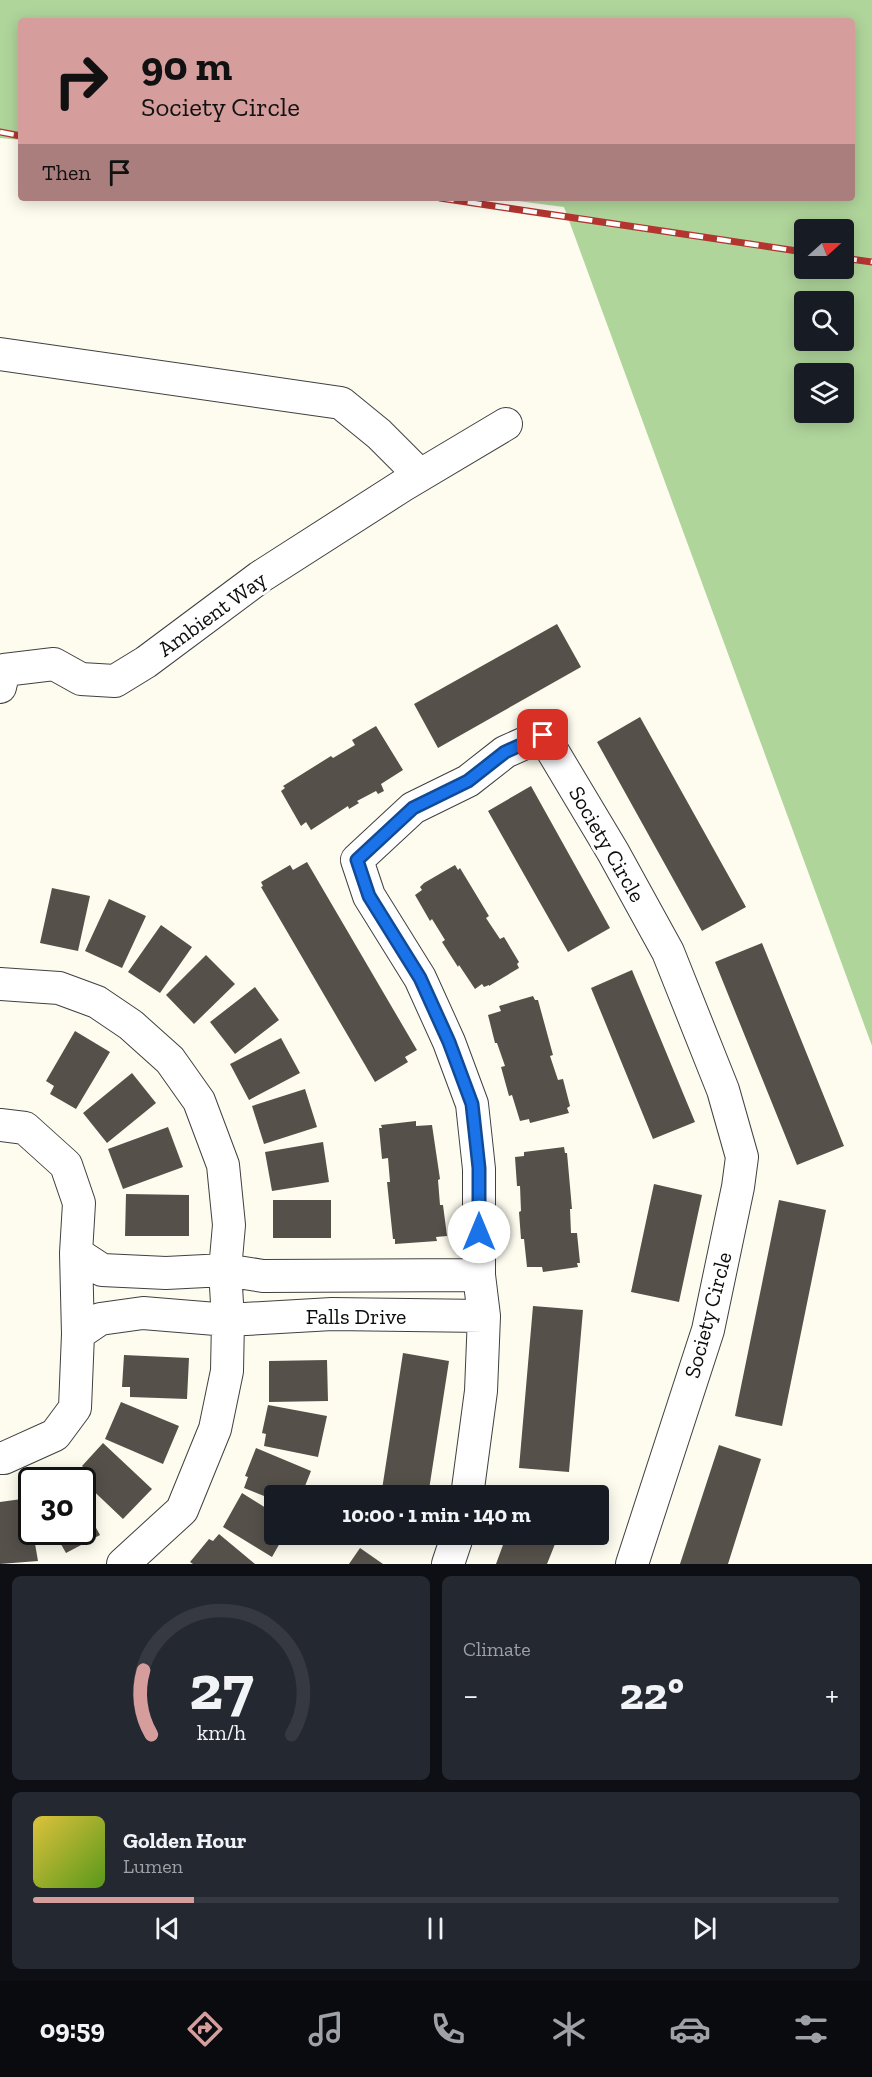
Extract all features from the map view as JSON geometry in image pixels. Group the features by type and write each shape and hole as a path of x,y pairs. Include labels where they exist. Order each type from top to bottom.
{"street":[{"path":"0,354 341,403 379,434 420,476"},
{"name":"Ambient Way","path":"0,687 4,670 54,664 81,679 115,681 146,662 260,577 506,424"},
{"name":"Society Circle","path":"468,1485 481,1392 484,1316 479,1275 479,1168 472,1104 449,1042 420,978 369,896 357,860 413,808 468,781 505,752 543,735 613,852 668,952 723,1090 742,1157 736,1197 708,1330 632,1564"},
{"path":"0,984 59,988 97,1002 131,1025 170,1060 199,1101 223,1165 229,1225 225,1270 228,1320 227,1371 216,1429 182,1510 123,1564"},
{"path":"0,1125 25,1128 66,1165 79,1203 76,1253 78,1334 75,1408 55,1435 0,1458"},
{"name":"Falls Drive","path":"76,1253 102,1270 166,1273 225,1270 263,1276 479,1275"},
{"name":"Falls Drive","path":"78,1334 100,1319 143,1312 228,1320 333,1314 484,1316"},
{"path":"448,1564 454,1545"}],"green space":[{"path":"0,0 872,0 872,1046 564,207 517,201 855,201 855,18 18,18 18,140 0,138"}],"building":[{"path":"557,624 581,667 438,748 414,704"},
{"path":"640,717 746,907 702,931 597,742"},
{"path":"376,726 403,770 381,784 384,791 378,794 376,791 357,801 359,803 349,809 348,806 311,830 306,822 301,826 281,791 285,788 283,786 331,756 333,758 355,745 352,740"},
{"path":"531,786 610,928 568,952 488,811"},
{"path":"307,862 417,1050 405,1057 408,1062 375,1082 261,887 263,886 261,882 290,865 293,870"},
{"path":"455,865 458,870 460,868 489,916 486,918 500,939 504,937 519,962 517,964 519,968 489,986 484,987 482,984 475,989 442,942 445,940 432,919 430,921 415,895 422,890 420,887 424,883"},
{"path":"52,888 90,896 78,951 40,943"},
{"path":"109,899 146,916 122,968 85,951"},
{"path":"161,925 192,947 160,993 128,972"},
{"path":"762,943 844,1146 797,1165 715,962"},
{"path":"206,955 235,984 194,1024 166,995"},
{"path":"632,970 695,1122 653,1139 591,988"},
{"path":"255,987 279,1020 235,1054 210,1022"},
{"path":"533,996 535,1000 538,1000 553,1055 550,1056 558,1080 563,1079 570,1106 567,1108 569,1113 530,1123 529,1119 520,1121 512,1095 509,1096 501,1067 505,1066 497,1043 495,1043 488,1015 501,1011 499,1006"},
{"path":"75,1031 110,1052 76,1109 50,1094 54,1086 46,1081"},
{"path":"281,1038 300,1073 249,1100 230,1064"},
{"path":"132,1073 156,1103 107,1143 83,1113"},
{"path":"305,1089 317,1127 264,1144 252,1106"},
{"path":"416,1121 416,1126 432,1125 440,1179 438,1180 440,1205 443,1205 447,1236 436,1237 437,1241 395,1244 387,1182 390,1182 388,1158 382,1159 379,1128 382,1128 381,1125"},
{"path":"168,1127 183,1167 123,1189 108,1149"},
{"path":"323,1142 329,1182 272,1191 265,1152"},
{"path":"564,1147 567,1153 572,1209 570,1209 571,1233 577,1233 580,1263 577,1263 578,1267 543,1272 542,1267 527,1267 524,1239 521,1239 520,1186 517,1186 515,1157 524,1156 524,1152"},
{"path":"654,1184 702,1195 679,1302 631,1292"},
{"path":"126,1194 189,1195 189,1236 125,1236"},
{"path":"273,1200 331,1200 331,1238 273,1238"},
{"path":"779,1200 826,1210 782,1426 735,1416"},
{"path":"533,1306 583,1310 569,1472 519,1468"},
{"path":"403,1353 449,1361 430,1485 383,1485"},
{"path":"124,1355 189,1358 187,1399 130,1397 130,1387 122,1387"},
{"path":"327,1360 328,1401 269,1402 269,1361"},
{"path":"121,1402 179,1426 163,1464 105,1439"},
{"path":"268,1405 327,1416 318,1457 264,1446 266,1434 262,1433"},
{"path":"103,1443 152,1489 123,1519 96,1493 96,1467 82,1466"},
{"path":"719,1445 761,1459 728,1564 680,1564"},
{"path":"256,1448 311,1471 305,1485 264,1485 264,1496 244,1488 248,1477 245,1476"},
{"path":"242,1493 264,1507 264,1545 279,1545 272,1557 223,1527"},
{"path":"18,1500 18,1545 35,1545 38,1561 0,1564 0,1502"},
{"path":"219,1534 255,1564 193,1564 190,1562 209,1539 213,1541"},
{"path":"61,1545 81,1545 66,1553"},
{"path":"503,1545 555,1545 547,1564 496,1564"},
{"path":"360,1548 383,1564 349,1564"}],"railway":[{"path":"0,132 18,135"},
{"path":"460,201 794,251"},
{"path":"854,260 872,262"}],"route":[{"path":"479,1232 479,1168 472,1104 449,1042 420,978 369,896 357,860 413,808 468,781 505,752 543,735"}]}
